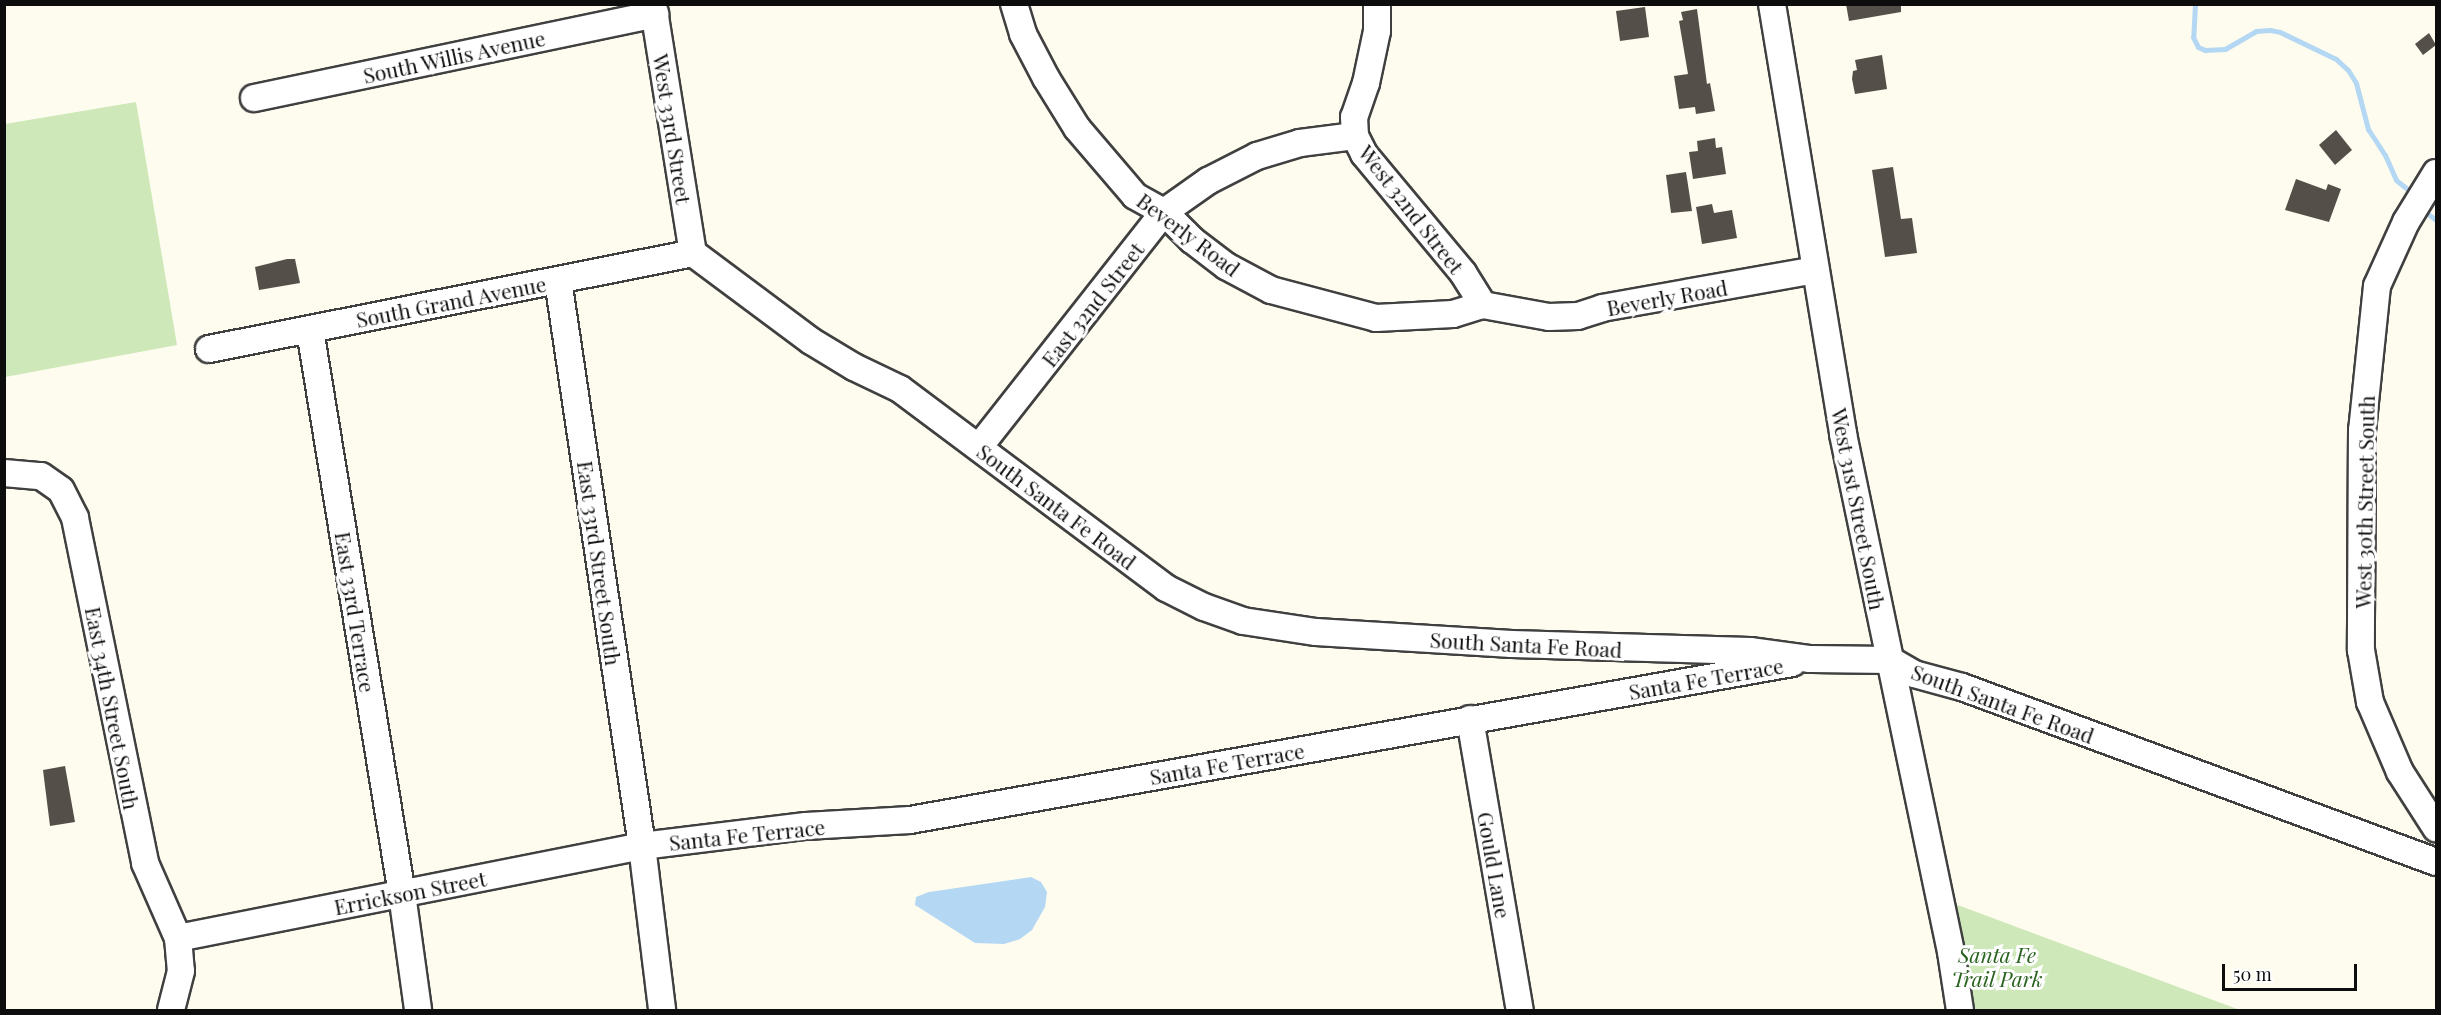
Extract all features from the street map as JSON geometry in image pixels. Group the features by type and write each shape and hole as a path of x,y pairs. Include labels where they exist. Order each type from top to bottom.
{"street":[{"name":"Beverly Road","path":"1014,4 1023,34 1041,69 1077,128 1136,196 1164,212 1192,240 1226,267 1271,290 1376,318 1431,316 1483,305 1549,316 1578,316 1602,308 1816,270"},
{"name":"West 32nd Street","path":"1377,4 1377,31 1366,83 1354,117 1355,136 1364,154 1463,273 1483,305"},
{"name":"West 31st Street South","path":"1772,4 1843,434 1952,952 1960,1011"},
{"name":"South Willis Avenue","path":"254,98 654,9"},
{"name":"West 33rd Street","path":"654,9 693,254"},
{"name":"East 32nd Street","path":"979,447 1164,212 1208,181 1257,156 1300,143 1355,136"},
{"name":"West 30th Street South","path":"2436,173 2406,222 2376,286 2362,430 2361,650 2374,712 2400,772 2436,828"},
{"name":"South Grand Avenue","path":"210,350 693,254"},
{"name":"South Santa Fe Road","path":"693,254 811,341 854,367 900,389 1166,588 1204,607 1243,621 1316,632 1512,644 1749,651 1810,659 1890,660 1914,674 1962,687 2436,862"},
{"name":"East 33rd Street South","path":"558,280 642,846 662,1011"},
{"name":"East 33rd Terrace","path":"310,330 402,894 418,1011"},
{"name":"East 34th Street South","path":"4,473 41,476 61,490 75,518 145,863 178,938 181,970 171,1011"},
{"name":"Santa Fe Terrace","path":"642,846 806,826 910,820 1748,673 1810,659"},
{"name":"Gould Lane","path":"1470,720 1520,1011"},
{"name":"Errickson Street","path":"178,938 642,846"}],"green space":[{"path":"136,102 177,345 5,377 5,124"},
{"name":"Santa Fe Trail Park","path":"1940,898 1955,904 2240,1010 1958,1010"}],"water":[{"path":"1031,877 1041,882 1047,892 1045,907 1032,930 1020,939 1004,944 975,943 915,905 916,897 929,892"}],"building":[{"path":"1846,4 1901,4 1901,12 1849,21"},
{"path":"1645,7 1649,37 1620,41 1616,11"},
{"path":"1697,9 1707,84 1710,83 1715,111 1696,114 1695,107 1679,109 1674,76 1688,74 1679,21 1683,20 1681,12"},
{"path":"2429,33 2436,45 2423,55 2415,44"},
{"path":"1882,55 1887,89 1855,94 1852,79 1853,71 1857,70 1855,60"},
{"path":"2336,130 2352,150 2335,165 2319,145"},
{"path":"1715,138 1716,148 1722,147 1726,174 1693,179 1689,152 1698,151 1697,141"},
{"path":"1893,167 1901,219 1912,218 1917,253 1885,257 1872,170"},
{"path":"1686,172 1692,211 1671,213 1666,175"},
{"path":"2296,179 2326,190 2328,184 2341,189 2329,222 2285,210"},
{"path":"1712,204 1714,213 1732,210 1737,238 1702,244 1696,207"},
{"path":"295,259 300,283 259,290 255,267"},
{"path":"65,766 75,822 50,826 43,770"}],"waterway":[{"path":"2195,4 2193,37 2198,47 2205,50 2225,49 2256,31 2270,30 2280,32 2336,59 2348,70 2356,83 2368,129 2385,155 2396,180 2407,189"},
{"path":"2428,214 2436,220"}]}
